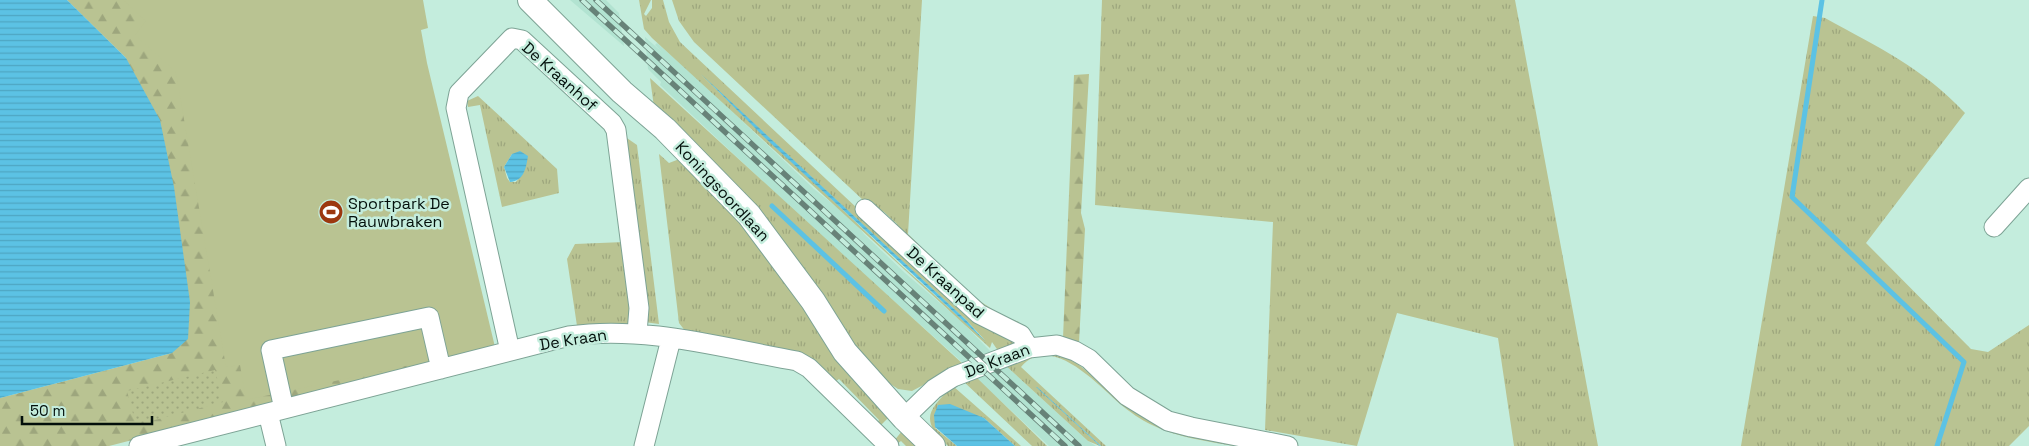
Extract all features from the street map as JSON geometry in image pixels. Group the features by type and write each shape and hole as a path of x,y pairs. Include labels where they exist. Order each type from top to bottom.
{"street":[{"name":"Koningsoordlaan","path":"530,0 622,92 665,129 749,215 808,294 845,352 904,418 933,446"},
{"name":"De Kraanhof","path":"510,351 456,108 459,93 512,38 522,40 612,123 616,130 639,308 638,333"},
{"path":"1994,227 2029,188"},
{"name":"De Kraanpad","path":"865,209 979,314 1021,335 1030,348"},
{"path":"276,446 276,411 271,350 429,317 441,369"},
{"name":"De Kraan","path":"139,446 569,336 593,333 638,333 797,361 819,377 889,446"},
{"path":"644,446 671,339"},
{"name":"De Kraan","path":"904,418 934,389 953,377 1030,348 1057,345 1075,351 1089,359 1127,396 1168,420 1191,427 1288,446"}],"shaded area":[{"path":"570,0 606,0 619,13 624,46"},
{"path":"645,37 662,52 655,45 657,43 814,189 854,221 864,234 905,273 961,321 993,354 987,356 984,353 981,357 978,355 964,364 805,221 660,85 661,82 648,69"},
{"path":"1004,364 1088,441 1096,446 1049,446 975,377 982,375 984,377 988,373 991,375 994,370 997,373"}],"green space":[{"path":"67,0 135,0 495,347 109,446 0,446 0,398 172,353 126,58"},
{"name":"Sportpark De Rauwbraken","path":"123,0 423,0 428,28 421,30 427,63 495,347 246,400 240,365 226,367 175,71 135,35 146,21"},
{"path":"639,0 651,0 644,14 646,16 652,8 652,0 663,0 669,22 680,42 971,315 1014,338 1012,347 999,352 992,342 990,348 644,29","holes":["700,74 966,320 985,340 902,266"]},
{"path":"672,0 922,0 908,234 973,296 987,306 1019,322 1017,326 990,313 896,228 897,224 884,212 864,201 694,42 679,21"},
{"path":"1102,0 1515,0 1598,446 1514,446 1498,338 1397,313 1357,446 1265,430 1273,222 1095,205"},
{"path":"1813,16 1825,18 1899,59 1933,83 1965,113 1866,243 1971,349 1988,352 2029,325 2029,426 2009,446 1741,446"},
{"path":"1089,74 1081,213 1085,229 1079,343 1063,338 1074,75"},
{"path":"650,78 963,364 912,391 898,389 880,377 654,107"},
{"path":"478,96 557,169 559,193 502,207 480,105 468,107 467,101","holes":["512,154 524,172 516,182 510,182 507,178 504,167"]},
{"path":"621,134 637,145 659,324 644,322"},
{"path":"659,154 669,163 682,158 743,224 889,417 880,426 877,423 879,420 839,379 835,382 686,332 679,323"},
{"path":"624,242 631,297 628,324 577,326 567,259 575,244"},
{"path":"1054,355 1074,362 1109,391 1131,403 1233,443 1234,446 1182,436 1152,425 1120,404 1074,365 1060,358 1048,356"},
{"path":"1039,357 1033,358 1021,367 1106,446 1101,446 1036,386 1100,446 1088,441 1004,364 1026,358"},
{"path":"215,370 223,402 136,425 127,391"},
{"path":"975,376 1047,446 1032,446 963,381"},
{"path":"953,386 1021,446 1015,446 984,418 935,428 957,446 948,446 933,429 930,416 937,402"},
{"path":"902,431 918,446 906,446 901,441 897,444 894,441"}],"water":[{"path":"0,0 67,0 126,58 160,120 174,187 190,302 188,339 172,353 0,398"},
{"path":"701,74 966,320 985,341 764,137"},
{"path":"520,151 528,156 525,169 518,179 510,182 504,167 512,154"},
{"path":"1037,387 1101,446 1100,446"},
{"path":"950,404 984,418 1015,446 957,446 935,427 934,415 938,405"}],"waterway":[{"path":"1822,0 1792,197 1964,362 1937,446"},
{"path":"772,206 884,311"}],"railway":[{"path":"582,0 1065,446"},
{"path":"596,0 1079,446"}],"place":[{"name":"Sportpark De Rauwbraken","path":"331,212"}]}
